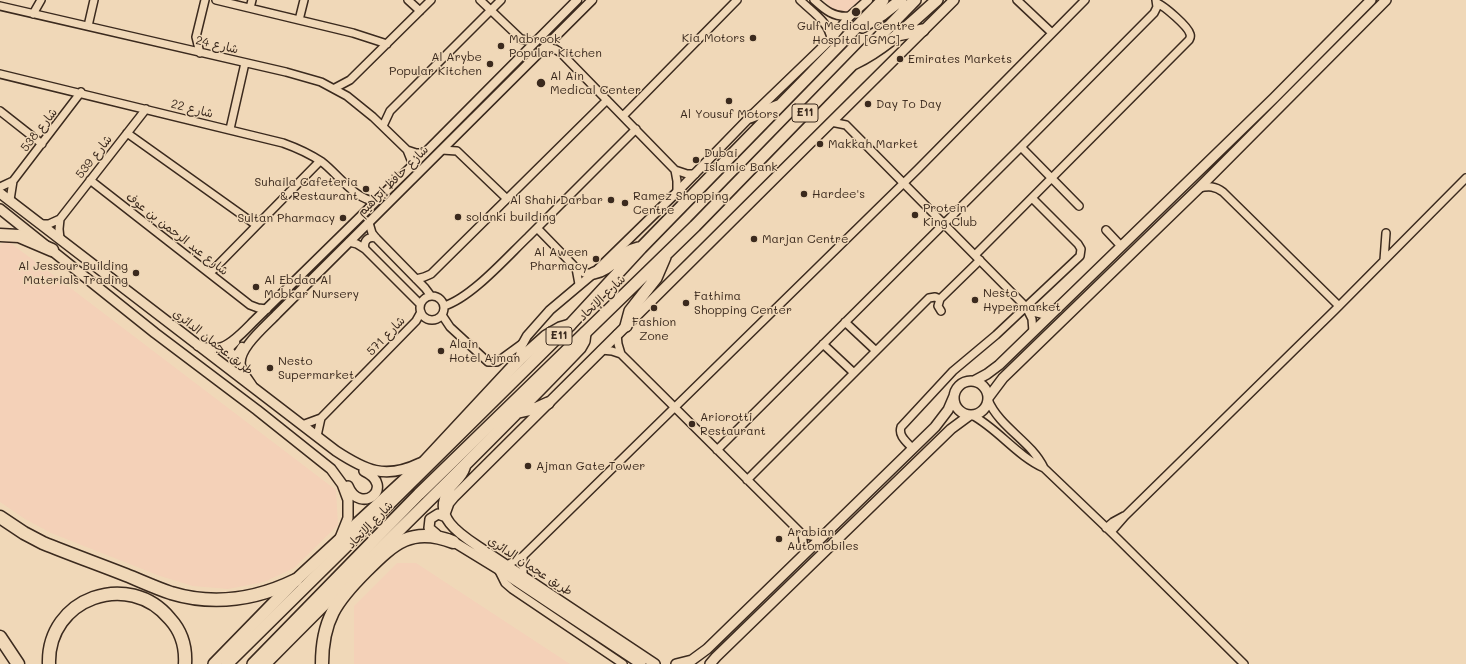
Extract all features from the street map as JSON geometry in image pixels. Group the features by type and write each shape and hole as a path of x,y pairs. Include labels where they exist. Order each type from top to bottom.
{"highway":[{"path":"0,235 19,236 52,250"},
{"path":"0,517 24,534 43,543 162,589 185,596 213,600 235,599 264,593 296,580"},
{"path":"322,664 325,635 335,607 348,589 382,554 396,544 414,537 434,536 453,542"},
{"path":"318,664 319,639 324,621 332,603 348,580"},
{"path":"49,664 52,641 57,628 66,614 80,604 94,597 110,594 136,596 153,603 167,615 175,624 181,636 185,664"},
{"path":"0,637 18,664"}],"main road":[{"name":"شارع الإتحاد","path":"227,664 570,325 640,248 782,105 883,0"},
{"path":"852,32 873,21 901,0"},
{"name":"شارع الإتحاد","path":"253,664 418,494 666,254 915,0"},
{"path":"854,63 879,49 937,0"},
{"path":"446,515 447,506 451,500 954,0"},
{"path":"676,664 692,660 702,653 767,591 940,422 948,410 959,386 966,382 974,381 999,365 1274,98 1371,0"},
{"path":"710,664 716,656 951,429 971,415 981,412 1003,378 1199,188 1386,0"},
{"path":"896,35 923,30"},
{"path":"750,117 782,105"},
{"name":"طريق عجمان الدائري","path":"0,193 336,451 363,467 380,472 401,471 424,461"},
{"path":"0,209 155,333 318,457 339,479 345,488 348,500 348,518 339,542"},
{"path":"594,273 608,268 629,251 640,248"},
{"path":"626,326 630,312 656,278 666,254"},
{"path":"214,664 296,580 339,542 424,461 519,360 546,336 560,328 570,325"},
{"path":"265,664 384,543 519,412 580,348 584,341 585,332"},
{"path":"974,381 984,387 988,399"},
{"path":"954,396 955,404 959,411 971,415"},
{"path":"519,412 537,408 548,403"},
{"path":"318,457 325,460 339,472 347,483 350,492 355,497 364,500 373,496 378,487 374,477 350,464 336,451"},
{"path":"446,515 444,506 447,494 463,473 466,463"},
{"path":"436,534 429,528 430,519 438,514 446,515"},
{"name":"طريق عجمان الدائري","path":"446,515 453,527 468,539 655,664"},
{"name":"طريق عجمان الدائري","path":"384,543 415,533 436,534 453,542 498,569 641,664"},
{"path":"757,617 754,613 755,607 767,591"}],"street":[{"path":"33,14 41,0"},
{"path":"88,26 94,0"},
{"path":"200,52 196,37 205,0"},
{"path":"216,0 364,35 387,44"},
{"path":"250,8 252,0"},
{"path":"299,20 304,0"},
{"path":"408,0 420,11"},
{"path":"335,88 350,80 431,0"},
{"path":"480,0 521,39 535,42"},
{"path":"383,126 390,111 501,0"},
{"name":"شارع حافظ إبراهيم","path":"198,345 213,348 222,347 254,322 577,0"},
{"name":"شارع حافظ إبراهيم","path":"255,389 243,371 241,359 246,348 349,242 592,0"},
{"path":"623,116 737,0"},
{"path":"800,0 828,29 831,39"},
{"path":"814,0 833,14 850,16"},
{"path":"519,360 523,343 530,332 550,310 579,284 594,273 695,174 750,117 831,39 850,16 868,0"},
{"path":"1017,0 1052,33"},
{"path":"507,565 523,556 675,408 904,182 1085,0"},
{"path":"716,450 1154,13 1156,2 1168,10 1189,31 1189,40 1032,198 940,298 938,306 941,311"},
{"name":"شارع 24","path":"0,6 246,63 306,78 335,88 374,117 407,150 413,165"},
{"path":"815,14 821,12 822,7"},
{"path":"558,34 557,43 561,53"},
{"path":"184,49 196,37"},
{"path":"521,39 523,55"},
{"path":"545,47 561,53 675,170 687,174 695,174"},
{"path":"230,129 246,63"},
{"name":"شارع 22","path":"0,74 81,92 283,143 301,150 320,161 362,198 376,201"},
{"path":"347,96 350,80"},
{"name":"شارع 538","path":"0,187 13,180 81,92"},
{"path":"425,288 431,274 607,100"},
{"name":"شارع 539","path":"60,220 146,109"},
{"path":"844,110 846,125 904,182 1027,309 1032,318 1033,332"},
{"path":"0,111 42,144"},
{"path":"374,117 390,111"},
{"path":"831,122 846,125"},
{"path":"444,306 457,301 471,290 537,228 636,129"},
{"path":"127,133 256,225"},
{"path":"455,136 457,152"},
{"path":"1021,147 1079,206"},
{"path":"407,150 416,153 425,153"},
{"path":"442,150 457,152 506,199"},
{"path":"210,273 320,161"},
{"path":"675,170 677,192"},
{"path":"1109,530 1338,306 1466,178"},
{"path":"10,200 13,180"},
{"name":"شارع عبد الرحمن بن عوف","path":"90,180 250,305 267,309"},
{"path":"1199,188 1209,186 1218,188 1223,192 1338,306"},
{"path":"362,198 364,213"},
{"path":"913,449 901,435 901,427 953,371 1027,309 1078,258 1081,251 1078,244 1032,198"},
{"path":"41,224 49,224 60,220 60,239"},
{"path":"369,223 372,233 376,238 416,278 431,296"},
{"path":"537,228 576,268 584,273 594,273"},
{"path":"1106,230 1121,246"},
{"path":"1384,260 1386,233"},
{"path":"365,249 364,244 367,240 376,238"},
{"path":"349,242 357,244 365,249 420,304 423,315 432,320 438,319 442,315 444,306 443,302 438,298 431,296 424,298 420,304"},
{"path":"576,268 579,284"},
{"path":"416,278 431,274"},
{"path":"747,480 929,298 940,298"},
{"path":"250,305 254,316 254,322"},
{"path":"1027,309 1038,314 1049,316"},
{"name":"شارع 571","path":"302,425 321,418 423,315"},
{"path":"442,315 450,327 488,362 496,362 523,343"},
{"path":"845,322 876,351"},
{"path":"247,328 242,336 229,348 232,355 238,354 248,340 262,330"},
{"path":"617,334 621,354"},
{"path":"823,344 854,373"},
{"path":"601,350 621,354 802,534 821,538"},
{"path":"988,399 997,416 1035,454 1044,468 1109,530 1244,664"},
{"path":"971,415 993,428 1031,461 1044,468"},
{"path":"317,436 321,418"},
{"path":"802,534 805,554"},
{"path":"523,556 523,576"},
{"path":"498,569 505,583 512,590 623,664"}],"shaded area":[{"name":"Gulf Medical Centre Hospital [GMC]","path":"824,0 888,0 856,27 847,24"},
{"path":"4,242 9,242 56,277 336,490 338,525 294,568 264,582 228,589 193,586 160,576 51,533 25,519 0,502 0,245"},
{"path":"397,563 416,563 570,664 354,664 354,606"}],"place":[{"name":"Gulf Medical Centre Hospital [GMC]","path":"856,12"},
{"name":"Kia Motors","path":"753,38"},
{"name":"Mabrook Popular Kitchen","path":"501,46"},
{"name":"Emirates Markets","path":"900,59"},
{"name":"Al Arybe Popular Kitchen","path":"490,64"},
{"name":"Al Ain Medical Center","path":"541,83"},
{"name":"Al Yousuf Motors","path":"729,101"},
{"name":"Day To Day","path":"868,104"},
{"name":"Makkah Market","path":"820,144"},
{"name":"Dubai Islamic Bank","path":"696,160"},
{"name":"Suhaila Cafeteria & Restaurant","path":"366,189"},
{"name":"Hardee's","path":"804,194"},
{"name":"Al Shahi Darbar","path":"611,200"},
{"name":"Ramez Shopping Centre","path":"625,203"},
{"name":"Protein King Club","path":"915,215"},
{"name":"solanki building","path":"458,217"},
{"name":"Sultan Pharmacy","path":"343,218"},
{"name":"Marjan Centre","path":"754,239"},
{"name":"Al Aween Pharmacy","path":"596,259"},
{"name":"Al Jessour Building Materials Trading","path":"136,273"},
{"name":"Al Ebdaa Al Mobkar Nursery","path":"256,287"},
{"name":"Nesto Hypermarket","path":"975,300"},
{"name":"Fathima Shopping Center","path":"686,303"},
{"name":"Fashion Zone","path":"654,308"},
{"name":"Alain Hotel Ajman","path":"441,351"},
{"name":"Nesto Supermarket","path":"270,368"},
{"name":"Ariorotti Restaurant","path":"692,424"},
{"name":"Ajman Gate Tower","path":"528,466"},
{"name":"Arabian Automobiles","path":"779,539"}]}
